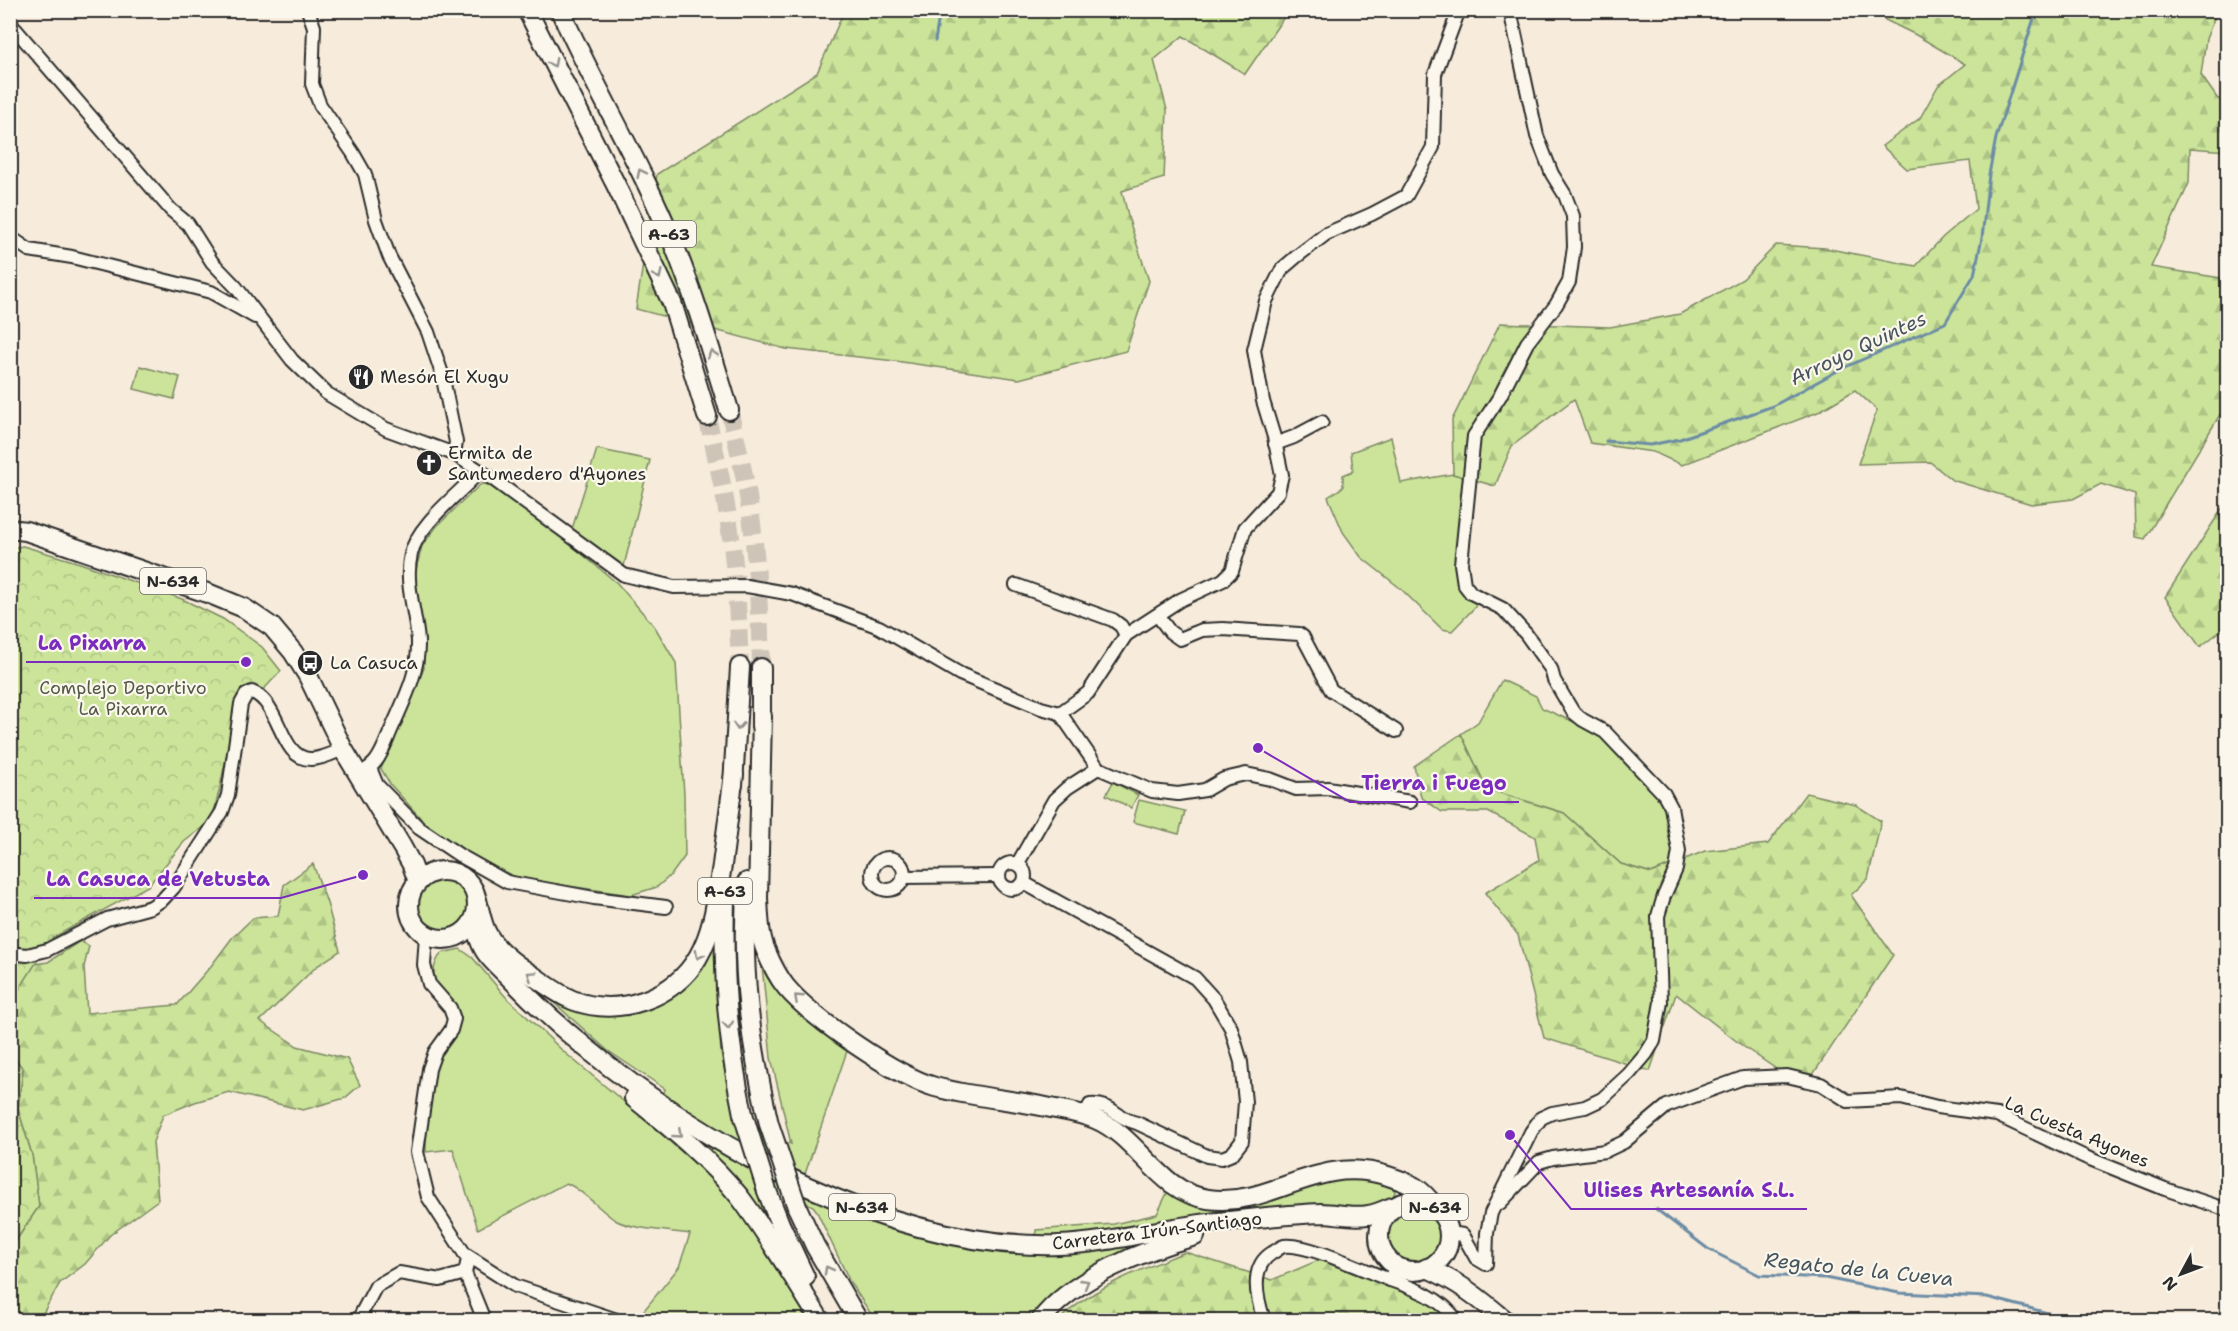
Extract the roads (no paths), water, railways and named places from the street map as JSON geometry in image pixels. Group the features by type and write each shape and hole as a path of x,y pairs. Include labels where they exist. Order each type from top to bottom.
{"highway":[{"name":"A-63","path":"527,10 616,185 672,303 707,416"},
{"name":"A-63","path":"560,10 639,168 674,244 729,410"},
{"name":"N-634","path":"10,529 26,531 210,594 245,609 272,627 293,652 308,676 343,749 364,771 412,865 418,882"},
{"name":"A-63","path":"740,667 725,891 724,952 729,1043 743,1114 767,1191 803,1272 830,1320"},
{"name":"A-63","path":"761,668 762,716 747,894 745,954 750,1030 769,1124 797,1207 815,1246 858,1320"},
{"path":"762,716 758,898 765,950 786,986 844,1035 895,1070 924,1083 1085,1115 1107,1125 1170,1183 1199,1198 1223,1200 1246,1198 1314,1175 1344,1170 1372,1172 1409,1182 1426,1195 1436,1208"},
{"path":"477,900 488,936 514,964 574,1001 593,1005 623,1006 652,998 669,989 682,978 692,967 705,944 718,885 734,774"},
{"name":"N-634","path":"402,847 437,871 456,873 464,878 473,888 477,900 474,921"},
{"path":"426,935 415,925 410,913 411,894 418,882 437,871"},
{"path":"450,939 460,935 474,921"},
{"name":"Carretera Irún-Santiago","path":"474,921 486,953 527,996 623,1077 716,1139 801,1184 906,1222 977,1240 1059,1245 1213,1223 1323,1213 1368,1215 1396,1205"},
{"name":"N-634","path":"426,935 438,939 450,939"},
{"name":"Carretera Irún-Santiago","path":"450,939 486,953"},
{"path":"527,996 554,1030 604,1075 697,1151 738,1195 771,1240 820,1320"},
{"path":"1392,1177 1398,1187 1396,1205"},
{"name":"N-634","path":"1476,1295 1460,1274 1448,1241 1444,1217 1436,1208 1424,1202 1412,1200 1396,1205 1384,1216 1380,1228 1380,1247 1393,1273 1427,1268 1452,1279 1476,1295 1504,1320"},
{"name":"Carretera Irún-Santiago","path":"1339,1215 1360,1224 1379,1239"},
{"path":"1041,1320 1070,1292 1127,1261 1170,1243 1255,1219"},
{"path":"1427,1268 1439,1261 1448,1241"}],"street":[{"path":"308,10 314,27 312,84 320,105 354,153 365,174 376,220 389,256 428,332 442,375 456,442 454,454"},
{"path":"1060,713 1088,693 1126,636 1180,600 1223,580 1232,571 1245,528 1278,492 1282,475 1263,401 1254,350 1266,301 1282,269 1326,234 1406,196 1433,147 1435,75 1459,10"},
{"path":"1448,1241 1463,1235 1476,1258 1486,1264 1487,1233 1491,1213 1531,1132 1541,1118 1552,1113 1585,1107 1602,1099 1629,1074 1654,1041 1661,1002 1658,916 1674,875 1679,851 1671,807 1664,794 1605,732 1573,712 1554,680 1551,669 1526,634 1503,609 1471,593 1464,584 1461,564 1474,436 1500,396 1527,343 1556,305 1569,282 1574,247 1573,216 1536,136 1510,10"},
{"path":"10,23 171,210 188,224 212,262 236,287 292,360 326,393 386,429 454,454 494,480 624,575 674,587 747,586 792,594 879,627 960,674 1041,708 1060,713 1098,768 1152,791 1178,794 1205,790 1224,779 1246,774 1270,779 1296,789 1328,788 1410,802"},
{"path":"10,237 29,250 72,257 211,292 261,320"},
{"path":"1275,444 1322,422"},
{"path":"478,471 421,531 411,554 408,571 418,640 418,658 414,675 381,754 364,771 419,828 459,855 507,882 594,898 666,907"},
{"path":"1016,585 1113,620 1121,626 1126,636"},
{"path":"1158,616 1170,632 1180,639 1202,630 1223,629 1299,634 1303,637 1331,690 1396,731"},
{"path":"10,953 27,955 47,950 107,919 151,907 163,899 174,887 222,812 228,795 241,704 246,695 252,692 262,695 288,744 303,759 314,759 343,749"},
{"path":"1018,863 1054,800 1067,788 1098,768"},
{"path":"1018,863 1024,870 1024,883 1018,888 1009,889 1000,883 998,876 1003,865 1018,863"},
{"path":"903,877 998,876"},
{"path":"1024,883 1195,978 1214,999 1232,1028 1242,1062 1245,1102 1242,1141 1232,1154 1222,1158 1207,1156 1137,1123 1126,1121 1101,1104 1090,1105 1085,1115"},
{"path":"426,935 424,965 429,984 450,1008 454,1019 451,1030 435,1052 429,1069 417,1152 428,1197 468,1259 465,1274 484,1320"},
{"name":"La Cuesta Ayones","path":"1491,1213 1539,1162 1605,1151 1624,1142 1667,1106 1702,1091 1743,1078 1787,1076 1821,1084 1848,1101 1901,1098 1937,1107 1997,1115 2085,1157 2165,1189 2228,1210"},
{"path":"1264,1320 1256,1297 1258,1276 1264,1258 1283,1246 1308,1249 1393,1273 1410,1287 1441,1303 1456,1320"},
{"path":"465,1254 515,1286 617,1320"},
{"path":"358,1320 376,1286 399,1273 440,1280 465,1274"}],"waterway":[{"path":"935,41 940,10"},
{"name":"Arroyo Quintes","path":"1606,441 1650,445 1680,439 1773,406 1841,369 1945,323 1974,275 1982,238 1989,174 1996,138 2038,10"},
{"name":"Regato de la Cueva","path":"1656,1209 1708,1249 1759,1275 1825,1278 1899,1293 1987,1297 2075,1320"}],"tunnel":[{"path":"729,410 743,472 755,550 761,668"},
{"path":"707,416 724,492 731,538 740,667"}],"place":[{"name":"Mesón El Xugu","path":"361,377"},
{"name":"Ermita de Santumedero d'Ayones","path":"429,463"},
{"name":"La Pixarra","path":"246,662"},
{"name":"La Casuca","path":"310,663"},
{"name":"Tierra i Fuego","path":"1258,748"},
{"name":"La Casuca de Vetusta","path":"363,875"},
{"name":"Ulises Artesanía S.L.","path":"1510,1135"}],"park label":[{"name":"Complejo Deportivo La Pixarra","path":"123,698"}]}
